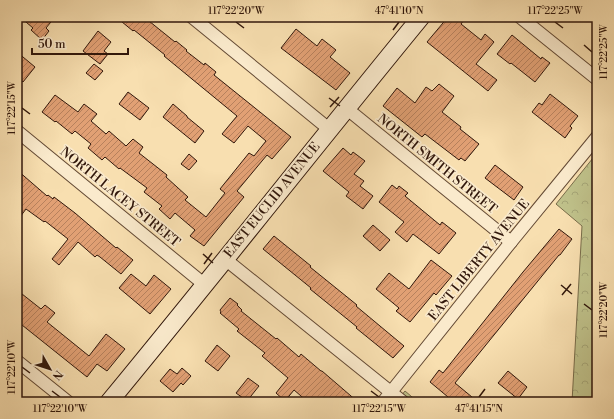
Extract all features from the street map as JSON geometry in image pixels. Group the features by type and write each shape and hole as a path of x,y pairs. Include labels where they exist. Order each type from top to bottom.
{"main road":[{"name":"EAST EUCLID AVENUE","path":"109,402 421,17"}],"street":[{"path":"192,17 330,129"},
{"path":"520,17 597,79"},
{"name":"NORTH SMITH STREET","path":"346,108 511,242"},
{"name":"NORTH LACEY STREET","path":"17,131 205,285"},
{"name":"EAST LIBERTY AVENUE","path":"383,402 597,137"},
{"path":"225,259 403,402"},
{"path":"17,361 68,402"}],"green space":[{"path":"597,153 597,402 572,402 582,226 556,204"},
{"path":"405,391 418,402 396,402"}],"building":[{"path":"20,17 55,17 46,28 49,31 42,40 31,30 33,28"},
{"path":"116,17 144,17 175,42 176,41 204,65 205,63 216,72 214,75 291,137 272,159 267,155 237,191 244,197 204,246 190,236 195,230 175,213 170,219 159,209 162,206 144,192 147,188 120,168 119,169 105,157 102,160 88,148 91,144 75,131 72,134 42,112 55,95 78,112 84,104 97,114 91,121 106,134 109,131 126,146 133,139 143,147 139,153 167,175 166,177 188,197 185,200 206,217 225,193 220,189 249,153 254,156 266,141 248,126 234,143 222,134 237,116 164,56 165,55"},
{"path":"448,17 466,17 461,24 481,40 485,34 494,42 476,64 497,80 488,91 427,42"},
{"path":"296,29 317,46 322,39 336,50 330,57 350,73 336,90 281,48"},
{"path":"98,31 111,42 104,51 108,54 100,64 83,51"},
{"path":"512,35 541,59 542,57 550,63 535,82 497,54"},
{"path":"17,52 35,67 23,82 17,78"},
{"path":"94,64 103,71 95,80 86,73"},
{"path":"439,84 454,96 442,112 479,144 465,161 461,158 459,160 425,134 422,137 383,106 397,88 415,103 426,87 432,91"},
{"path":"128,92 149,108 140,120 119,104"},
{"path":"550,94 578,116 570,126 572,128 565,138 532,112 539,103 542,105"},
{"path":"173,104 204,131 195,143 163,117"},
{"path":"343,148 351,155 353,152 365,161 354,174 364,181 360,186 373,196 363,209 346,196 349,192 323,171"},
{"path":"189,154 197,161 189,170 181,164"},
{"path":"495,165 523,187 514,200 485,178"},
{"path":"17,170 47,196 48,195 53,199 54,197 116,248 117,247 133,260 121,274 97,255 95,257 78,242 59,265 52,259 68,239 45,221 44,222 26,209 17,221"},
{"path":"392,185 397,189 399,186 408,193 405,196 440,225 442,222 456,233 439,254 413,234 407,242 395,232 404,222 379,202"},
{"path":"373,225 390,240 380,251 363,236"},
{"path":"559,229 572,239 455,383 478,402 454,402 430,382 439,370 443,373"},
{"path":"274,236 404,346 393,358 263,249"},
{"path":"431,260 452,276 436,295 434,293 410,322 396,311 399,308 376,289 389,273 409,289"},
{"path":"131,274 146,286 154,275 171,289 150,314 119,288"},
{"path":"17,290 41,309 45,305 55,313 47,322 89,356 106,334 125,349 107,371 97,364 87,377 17,321"},
{"path":"230,298 238,304 237,305 242,310 241,311 276,339 277,338 299,357 301,354 358,402 308,402 294,390 285,401 276,393 288,378 262,356 265,353 237,331 239,329 220,313 220,310"},
{"path":"217,345 230,356 218,371 205,361"},
{"path":"182,368 191,376 183,385 181,383 173,392 160,381 170,369 177,374"},
{"path":"508,371 527,387 518,399 498,383"},
{"path":"248,378 259,386 247,401 236,393"}]}
